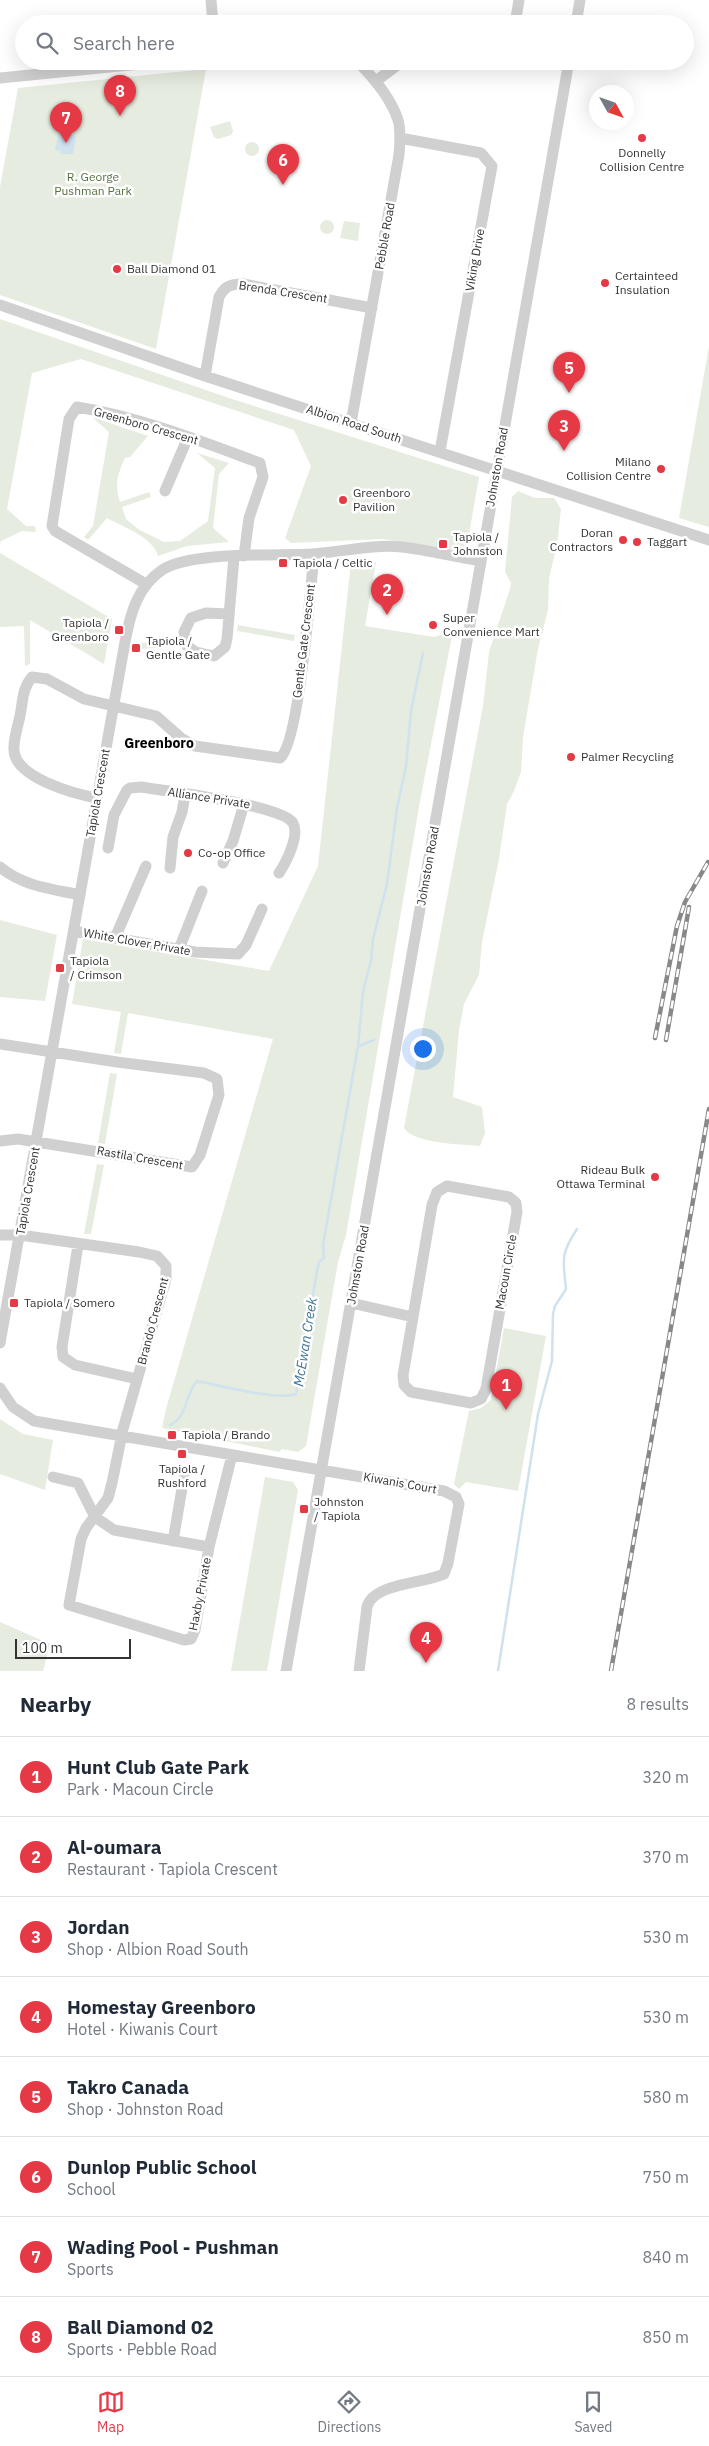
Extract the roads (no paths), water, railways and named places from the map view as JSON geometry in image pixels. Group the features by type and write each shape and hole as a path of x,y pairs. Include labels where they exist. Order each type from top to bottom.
{"street":[{"path":"211,0 213,15"},
{"path":"516,15 519,0"},
{"path":"578,15 580,0"},
{"path":"0,78 80,70"},
{"name":"Pebble Road","path":"351,423 399,155 400,138 398,120 376,81 366,70"},
{"path":"376,81 391,70"},
{"name":"Johnston Road","path":"286,1671 567,70"},
{"name":"Viking Drive","path":"400,138 481,152 492,166 440,451"},
{"name":"Brenda Crescent","path":"205,376 219,297 224,289 231,284 243,284 372,308"},
{"name":"Albion Road South","path":"0,305 205,376 709,540"},
{"name":"Greenboro Crescent","path":"146,584 55,532 52,526 69,419 77,407 188,437 260,463 263,477 248,518 239,557"},
{"path":"165,491 188,437"},
{"name":"Tapiola Crescent","path":"0,1343 129,620 134,605 146,584 162,570 177,563 191,560 314,554 345,548 402,547 481,561"},
{"name":"Gentle Gate Crescent","path":"114,706 156,716 182,738 195,746 275,758 282,756 287,748 300,693 314,554"},
{"path":"229,614 206,613 191,618 184,632 187,646 207,655 214,656 220,652 227,639 229,614 239,557"},
{"path":"97,798 73,794 54,787 19,764 14,751 24,688 32,677 48,679 84,698 114,706"},
{"name":"Alliance Private","path":"108,848 114,815 130,788 184,795 263,808 293,823 292,847 288,859 279,873"},
{"path":"170,868 173,837 182,812 184,795"},
{"path":"223,863 233,841 244,804"},
{"path":"94,811 114,815"},
{"path":"115,938 146,866"},
{"path":"0,867 11,877 33,885 80,895"},
{"path":"179,949 202,891"},
{"name":"White Clover Private","path":"74,931 195,952 241,953 254,930 262,909"},
{"path":"0,1044 52,1052"},
{"name":"Rastila Crescent","path":"36,1142 192,1167 200,1155 219,1094 217,1079 204,1073 52,1052"},
{"path":"0,1141 18,1139 36,1142"},
{"name":"Macoun Circle","path":"447,1186 509,1197 516,1202 517,1212 492,1358 486,1389 481,1399 471,1403 412,1392 404,1385 403,1375 413,1317 432,1204 437,1192 447,1186"},
{"name":"Brando Crescent","path":"0,1235 139,1252 156,1256 166,1266 166,1279 136,1379 108,1498 86,1528 81,1539 69,1605"},
{"path":"78,1245 62,1357 76,1365 136,1379"},
{"path":"351,1304 413,1317"},
{"path":"0,1388 13,1407 34,1421 321,1470"},
{"name":"Haxby Private","path":"69,1605 184,1640 191,1639 195,1630 209,1547 232,1455"},
{"name":"Kiwanis Court","path":"321,1470 444,1491 456,1497 459,1504 448,1563 444,1574 434,1579 379,1591 371,1597 367,1607 359,1671"},
{"path":"172,1541 185,1471"},
{"path":"53,1477 78,1484 95,1517 114,1530 209,1547"}],"water":[{"path":"59,132 76,136 73,154 60,154 61,151 55,150"}],"waterway":[{"name":"McEwan Creek","path":"170,1425 180,1416 197,1381 262,1394 287,1396 296,1394 317,1271 319,1262 324,1258 323,1245 358,1046 363,992 371,961 373,939 387,884 397,808 406,766 411,711 423,653"},
{"path":"359,1046 374,1040"},
{"path":"498,1671 538,1414 552,1361 553,1314 555,1306 566,1289 564,1271 565,1252 577,1229"}],"railway":[{"path":"655,1038 677,926 685,902 708,862"},
{"path":"666,1040 689,907"},
{"path":"611,1671 709,1109"}],"place":[{"name":"Ball Diamond 02","path":"120,116"},
{"name":"Donnelly Collision Centre","path":"642,138"},
{"name":"Wading Pool - Pushman","path":"66,143"},
{"name":"Dunlop Public School","path":"283,185"},
{"name":"Ball Diamond 01","path":"117,269"},
{"name":"Certainteed Insulation","path":"605,283"},
{"name":"Takro Canada","path":"569,393"},
{"name":"Jordan","path":"564,451"},
{"name":"Milano Collision Centre","path":"661,469"},
{"name":"Greenboro Pavilion","path":"343,500"},
{"name":"Doran Contractors","path":"623,540"},
{"name":"Taggart","path":"637,542"},
{"name":"Tapiola / Johnston","path":"443,544"},
{"name":"Tapiola / Celtic","path":"283,563"},
{"name":"Al-oumara","path":"387,615"},
{"name":"Super Convenience Mart","path":"433,625"},
{"name":"Tapiola / Greenboro","path":"119,630"},
{"name":"Tapiola / Gentle Gate","path":"136,648"},
{"name":"Palmer Recycling","path":"571,757"},
{"name":"Co-op Office","path":"188,853"},
{"name":"Tapiola / Crimson","path":"60,968"},
{"name":"Rideau Bulk Ottawa Terminal","path":"655,1177"},
{"name":"Tapiola / Somero","path":"14,1303"},
{"name":"Hunt Club Gate Park","path":"506,1410"},
{"name":"Tapiola / Brando","path":"172,1435"},
{"name":"Tapiola / Rushford","path":"182,1454"},
{"name":"Johnston / Tapiola","path":"304,1509"},
{"name":"Homestay Greenboro","path":"426,1663"}],"district":[{"name":"Greenboro","path":"159,743"}],"park label":[{"name":"R. George Pushman Park","path":"93,184"}]}
